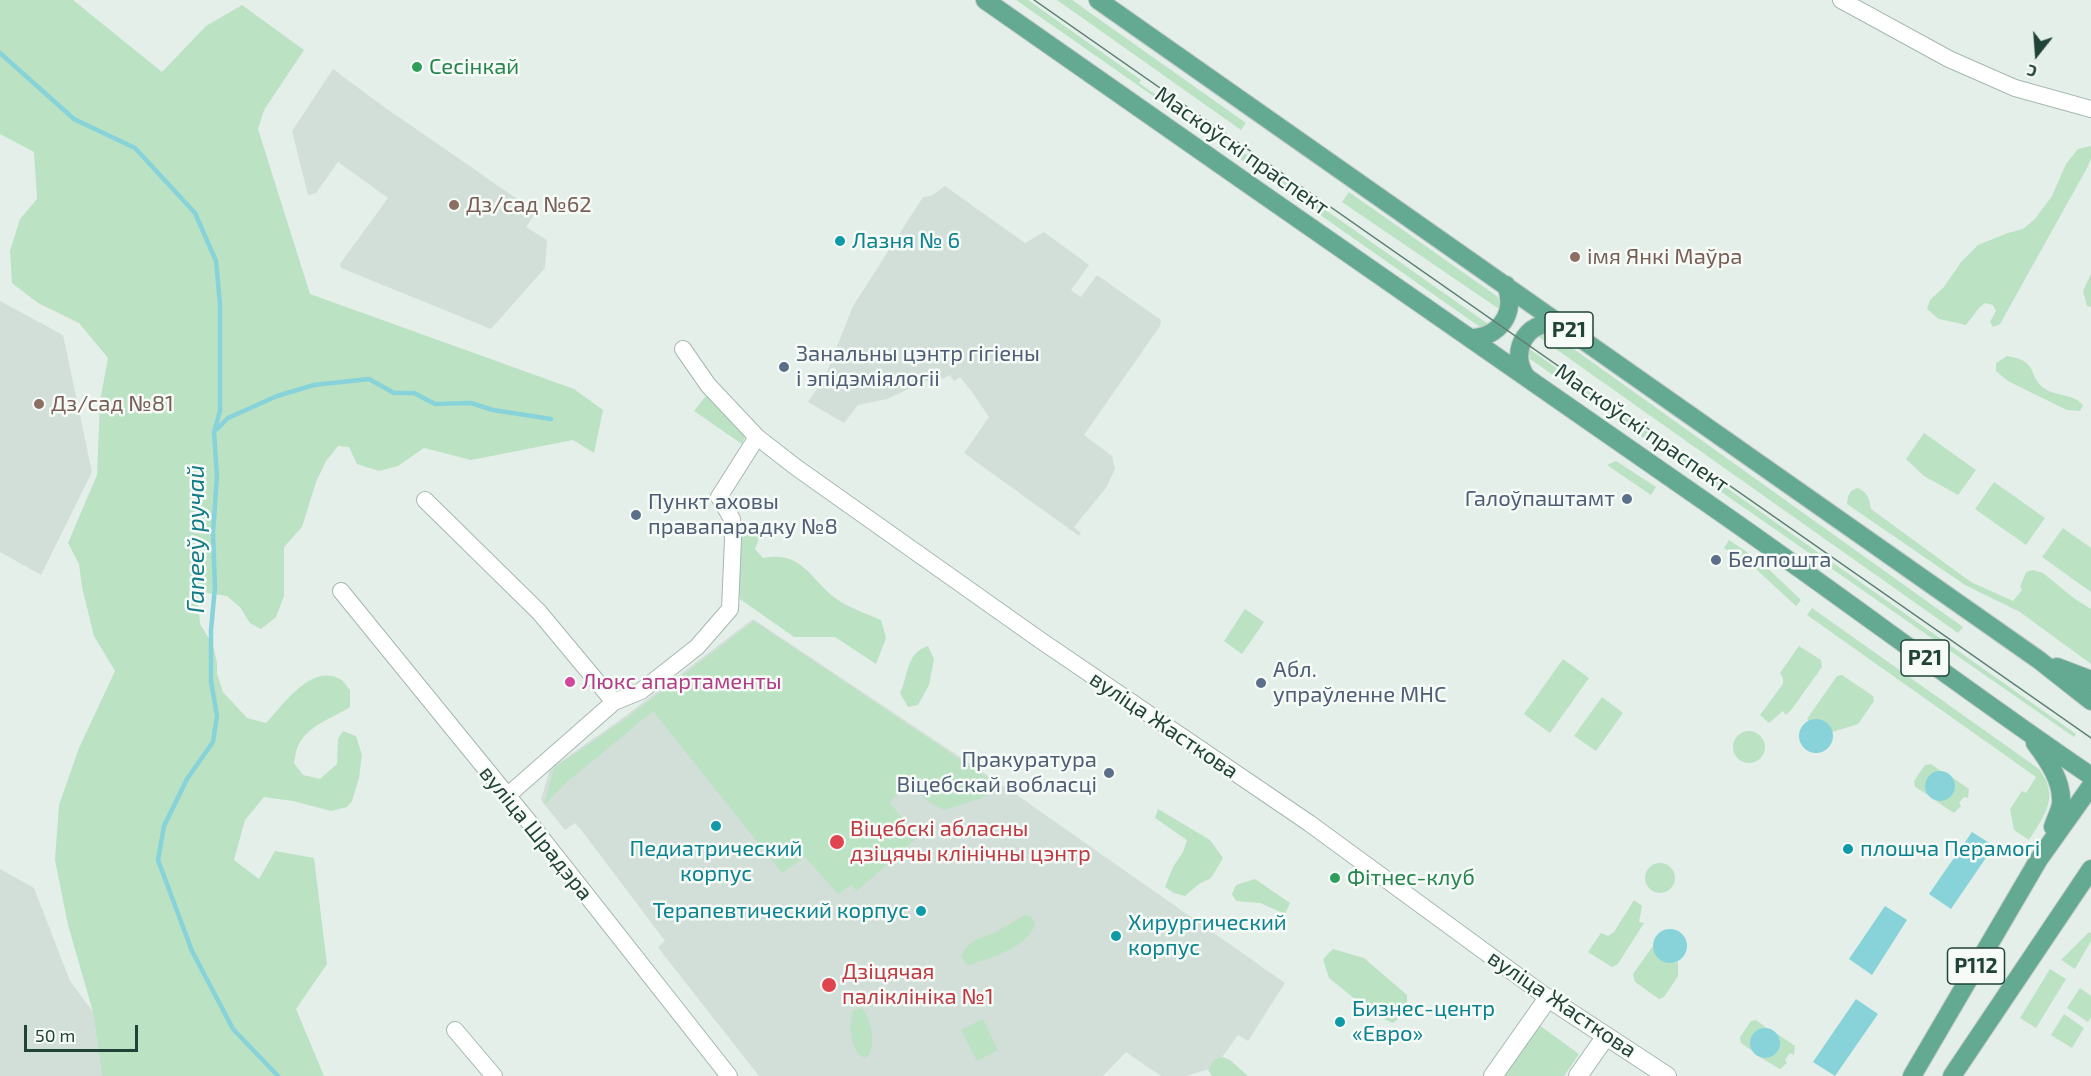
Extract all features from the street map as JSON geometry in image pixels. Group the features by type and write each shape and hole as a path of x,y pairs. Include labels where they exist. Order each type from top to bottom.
{"main road":[{"name":"Маскоўскі праспект","path":"985,0 1217,164 1820,582 2029,734 2091,776"},
{"name":"Маскоўскі праспект","path":"1098,0 2039,660 2091,700"},
{"path":"1470,338 1488,335 1503,324 1509,309 1509,293 1506,285"},
{"path":"1527,378 1522,372 1518,358 1518,351 1524,338 1535,327 1542,324 1558,324 1565,327"},
{"path":"2039,660 2091,680"},
{"path":"2029,734 2049,762 2060,789 2061,806 2039,859"},
{"name":"Р112","path":"1912,1076 2039,859 2091,786"},
{"name":"Р112","path":"1952,1076 2091,869"}],"street":[{"path":"1841,0 1949,59 2015,88 2090,108"},
{"name":"вуліца Жасткова","path":"683,349 708,385 757,437 1040,640 1309,823 1548,998 1667,1076"},
{"path":"507,796 614,702 641,691 697,647 730,609 732,519 718,497 757,437"},
{"path":"425,500 539,612 614,702"},
{"name":"вуліца Шрадэра","path":"341,591 507,796 725,1074"},
{"path":"1493,1076 1548,998"},
{"path":"455,1030 494,1076"},
{"path":"1578,1076 1606,1036"}],"shaded area":[{"name":"Дз/сад №62","path":"333,69 536,212 526,227 547,240 545,268 491,329 341,268 340,264 388,198 338,162 316,193 308,195 292,131"},
{"path":"945,186 1025,243 1044,232 1089,265 1071,290 1081,297 1097,275 1161,320 1160,326 1084,435 1112,456 1115,469 1106,488 1074,527 1081,533 1079,536 964,453 989,417 960,377 954,381 950,375 942,379 939,375 887,399 858,405 844,423 808,402 825,377 853,306 923,197 931,196"},
{"name":"Дз/сад №81","path":"0,301 63,335 92,472 41,575 0,552"},
{"name":"Віцебскі абласны дзіцячы клінічны цэнтр","path":"753,619 1017,795 1285,983 1248,1041 1238,1035 1215,1067 1187,1076 1161,1076 1126,1052 1103,1076 759,1076 663,954 658,947 665,941 582,831 575,823 565,830 541,800 550,769 620,720"},
{"path":"0,869 34,888 70,981 93,1012 102,1076 0,1076"}],"green space":[{"path":"0,0 73,0 162,72 206,26 242,5 304,50 264,110 258,129 310,294 574,389 603,410 594,453 573,440 471,460 424,448 398,466 379,471 357,464 349,447 338,446 326,461 316,482 302,527 284,547 284,596 276,617 261,629 250,623 240,607 227,596 207,593 198,602 200,624 213,645 217,674 223,692 247,718 266,723 299,688 319,677 329,676 340,679 350,690 350,707 322,722 303,737 294,763 303,775 320,779 337,764 338,739 343,731 356,736 362,755 359,778 352,801 347,807 331,811 293,801 264,797 245,820 234,860 259,879 275,851 314,858 327,964 296,1009 324,1076 102,1076 93,1012 68,925 55,860 59,805 79,748 115,671 94,636 79,564 68,543 97,475 100,401 108,358 79,323 38,303 12,283 10,251 20,219 37,199 34,152 0,134"},
{"path":"1016,0 1028,0 1141,80 1139,83 1230,147 1229,149"},
{"path":"1057,0 1072,0 1246,123 1241,130"},
{"path":"2091,146 2091,159 2087,168 2000,324 1993,327 1990,322 1996,311 1993,305 1985,303 1966,325 1939,319 1927,309 1930,300 1944,287 1961,262 1978,245 2023,229 2034,220 2052,196 2066,164 2078,149"},
{"path":"1243,152 1491,326 1480,327 1239,158"},
{"path":"1349,192 1498,297 1502,311 1342,202"},
{"path":"2091,274 2091,307 2087,306 2083,291"},
{"path":"1540,332 1557,337 1963,627 1958,633 1536,335"},
{"path":"1528,348 2076,734 2074,737 1530,359"},
{"path":"2007,356 2017,358 2029,365 2044,388 2079,401 2083,405 2080,411 2067,410 2008,381 1996,371 1996,363"},
{"path":"711,396 745,436 742,444 694,411 705,397"},
{"path":"1924,433 1976,470 1958,495 1924,476 1906,459"},
{"path":"1616,461 1656,487 1651,495 1607,465"},
{"path":"1994,482 2045,518 2026,545 1975,509"},
{"path":"1858,488 1868,496 1871,509 1971,582 2013,601 2022,590 2020,587 2026,572 2033,570 2043,573 2091,609 2091,664 2020,612 1965,585 1847,504 1849,493"},
{"path":"2063,528 2091,548 2091,592 2042,557"},
{"path":"746,530 760,536 755,549 763,558 777,557 798,563 838,600 881,620 886,638 876,664 835,637 794,637 740,599 736,561 738,535"},
{"path":"1729,540 1759,560 1801,600 1796,606 1757,570 1724,548"},
{"path":"1812,608 2039,769 2049,788 2048,805 2029,840 2014,830 2010,809 2022,791 2026,793 2036,777 1807,615"},
{"path":"1245,609 1264,622 1242,654 1224,641"},
{"path":"754,621 995,783 992,793 944,810 929,802 910,785 889,802 918,837 857,891 851,885 838,894 805,857 782,873 653,711 566,783 544,805 554,768 624,720"},
{"path":"928,646 934,659 929,685 918,705 908,707 900,693 911,660 915,654"},
{"path":"1799,646 1821,660 1822,667 1792,709 1786,715 1783,711 1769,723 1760,715 1783,684 1780,673"},
{"path":"1563,659 1589,678 1550,733 1524,714"},
{"path":"1842,675 1873,696 1874,701 1858,724 1832,732 1823,722 1807,719 1837,676"},
{"path":"1602,697 1623,713 1596,751 1574,736"},
{"path":"1749,731 1761,735 1765,747 1761,759 1749,763 1737,759 1733,747 1737,735"},
{"path":"1931,764 1942,772 1937,772 1926,780 1928,795 1915,787 1914,781 1925,765"},
{"path":"1950,776 1969,789 1968,798 1964,797 1959,803 1961,806 1954,813 1933,799 1938,801 1953,780"},
{"path":"1158,809 1210,840 1223,858 1211,878 1199,884 1185,896 1165,887 1187,840 1155,818"},
{"path":"1660,863 1671,867 1675,878 1671,889 1660,893 1649,889 1645,878 1649,867"},
{"path":"1255,879 1290,903 1285,914 1260,903 1236,901 1232,894 1236,885"},
{"path":"1634,900 1642,906 1639,922 1644,923 1618,964 1612,967 1588,952 1601,933 1608,936 1614,932"},
{"path":"1025,915 1031,916 1035,925 1024,940 1006,951 968,966 961,956 972,943"},
{"path":"2089,932 2091,941 2075,969 2061,960"},
{"path":"1653,946 1661,960 1669,963 1678,962 1678,976 1664,997 1659,999 1635,982 1633,974"},
{"path":"1333,949 1364,958 1407,995 1407,1012 1393,1023 1375,1015 1329,978 1323,959"},
{"path":"2050,969 2066,979 2036,1028 2020,1018"},
{"path":"2080,988 2091,996 2091,1017 2088,1022 2067,1008"},
{"path":"859,1008 867,1015 872,1035 871,1049 865,1058 856,1051 851,1031 853,1011"},
{"path":"2064,1014 2084,1028 2072,1048 2051,1035"},
{"path":"983,1019 998,1050 977,1061 961,1030"},
{"path":"1756,1020 1768,1029 1763,1028 1751,1047 1754,1052 1741,1043 1740,1037 1751,1021"},
{"path":"1539,1025 1579,1054 1564,1076 1503,1076"},
{"path":"1776,1033 1795,1046 1794,1055 1790,1053 1785,1060 1787,1063 1780,1069 1758,1056 1769,1056 1776,1051 1779,1043"},
{"path":"1223,1057 1230,1060 1248,1076 1212,1076 1208,1070 1215,1059"}],"water":[{"path":"1816,719 1828,724 1833,736 1828,748 1816,753 1804,748 1799,736 1804,724"},
{"path":"1940,771 1950,776 1955,786 1950,796 1940,801 1930,796 1925,786 1930,776"},
{"path":"1972,832 1994,846 1951,909 1929,894"},
{"path":"1885,906 1907,920 1872,975 1849,959"},
{"path":"1670,929 1682,934 1687,946 1682,958 1670,963 1658,958 1653,946 1658,934"},
{"path":"1856,999 1878,1014 1835,1076 1813,1062"},
{"path":"1765,1028 1775,1033 1780,1043 1775,1053 1765,1058 1755,1053 1750,1043 1755,1033"}],"waterway":[{"name":"Гапееў ручай","path":"0,53 74,119 135,148 195,213 216,261 220,304 220,411 214,432 217,476 213,533 215,587 211,630 211,681 217,716 213,742 187,779 164,826 158,860 192,951 233,1029 278,1076"},
{"path":"217,429 228,418 277,396 314,385 369,379 394,393 414,393 435,404 471,403 493,410 551,419"}],"tram line":[{"path":"1034,0 2091,738"}],"place":[{"name":"Сесінкай","path":"417,67"},
{"name":"Дз/сад №62","path":"454,205"},
{"name":"Лазня № 6","path":"840,241"},
{"name":"імя Янкі Маўра","path":"1575,257"},
{"name":"Занальны цэнтр гігіены і эпідэміялогіі","path":"784,367"},
{"name":"Дз/сад №81","path":"39,404"},
{"name":"Галоўпаштамт","path":"1627,499"},
{"name":"Пункт аховы правапарадку №8","path":"636,515"},
{"name":"Белпошта","path":"1716,560"},
{"name":"Люкс апартаменты","path":"570,682"},
{"name":"Абл. упраўленне МНС","path":"1261,683"},
{"name":"Пракуратура Віцебскай вобласці","path":"1109,773"},
{"name":"Педиатрический корпус","path":"716,826"},
{"name":"Віцебскі абласны дзіцячы клінічны цэнтр","path":"837,842"},
{"name":"плошча Перамогі","path":"1848,849"},
{"name":"Фітнес-клуб","path":"1335,878"},
{"name":"Терапевтический корпус","path":"921,911"},
{"name":"Хирургический корпус","path":"1116,936"},
{"name":"Дзіцячая паліклініка №1","path":"829,985"},
{"name":"Бизнес-центр «Евро»","path":"1340,1022"}]}
